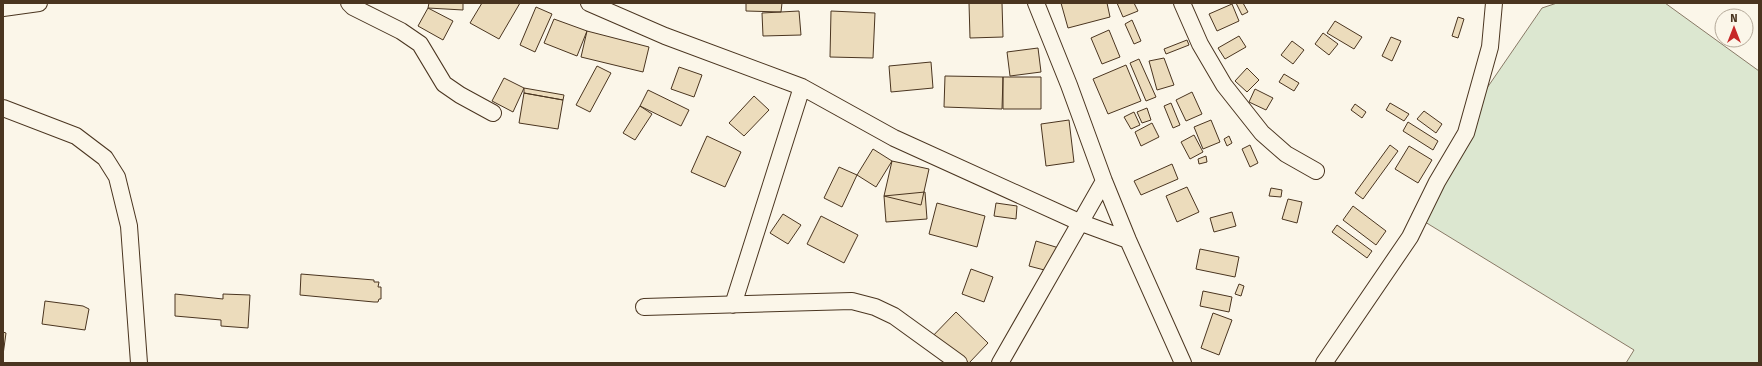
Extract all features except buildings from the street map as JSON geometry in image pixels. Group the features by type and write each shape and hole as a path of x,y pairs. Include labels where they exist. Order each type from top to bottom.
{"street":[{"path":"3,8 39,3"},
{"path":"349,3 353,7 401,31 420,44 444,84 460,95 493,113"},
{"path":"589,3 664,36 802,87 894,138 1079,222 1128,240"},
{"path":"1036,3 1128,240 1183,363"},
{"path":"1182,3 1200,44 1224,85 1262,133 1286,154 1316,171"},
{"path":"1324,363 1410,238 1437,182 1466,133 1490,47 1494,3"},
{"path":"733,305 802,87"},
{"path":"3,108 76,136 105,158 117,177 129,226 139,363"},
{"path":"1000,363 1079,222 1104,181"},
{"path":"644,307 852,301 875,307 894,316 959,363"}],"green space":[{"path":"1557,3 1665,3 1714,38 1714,48 1727,48 1759,71 1759,363 1626,363 1634,350 1412,214 1476,104 1542,8"}]}
